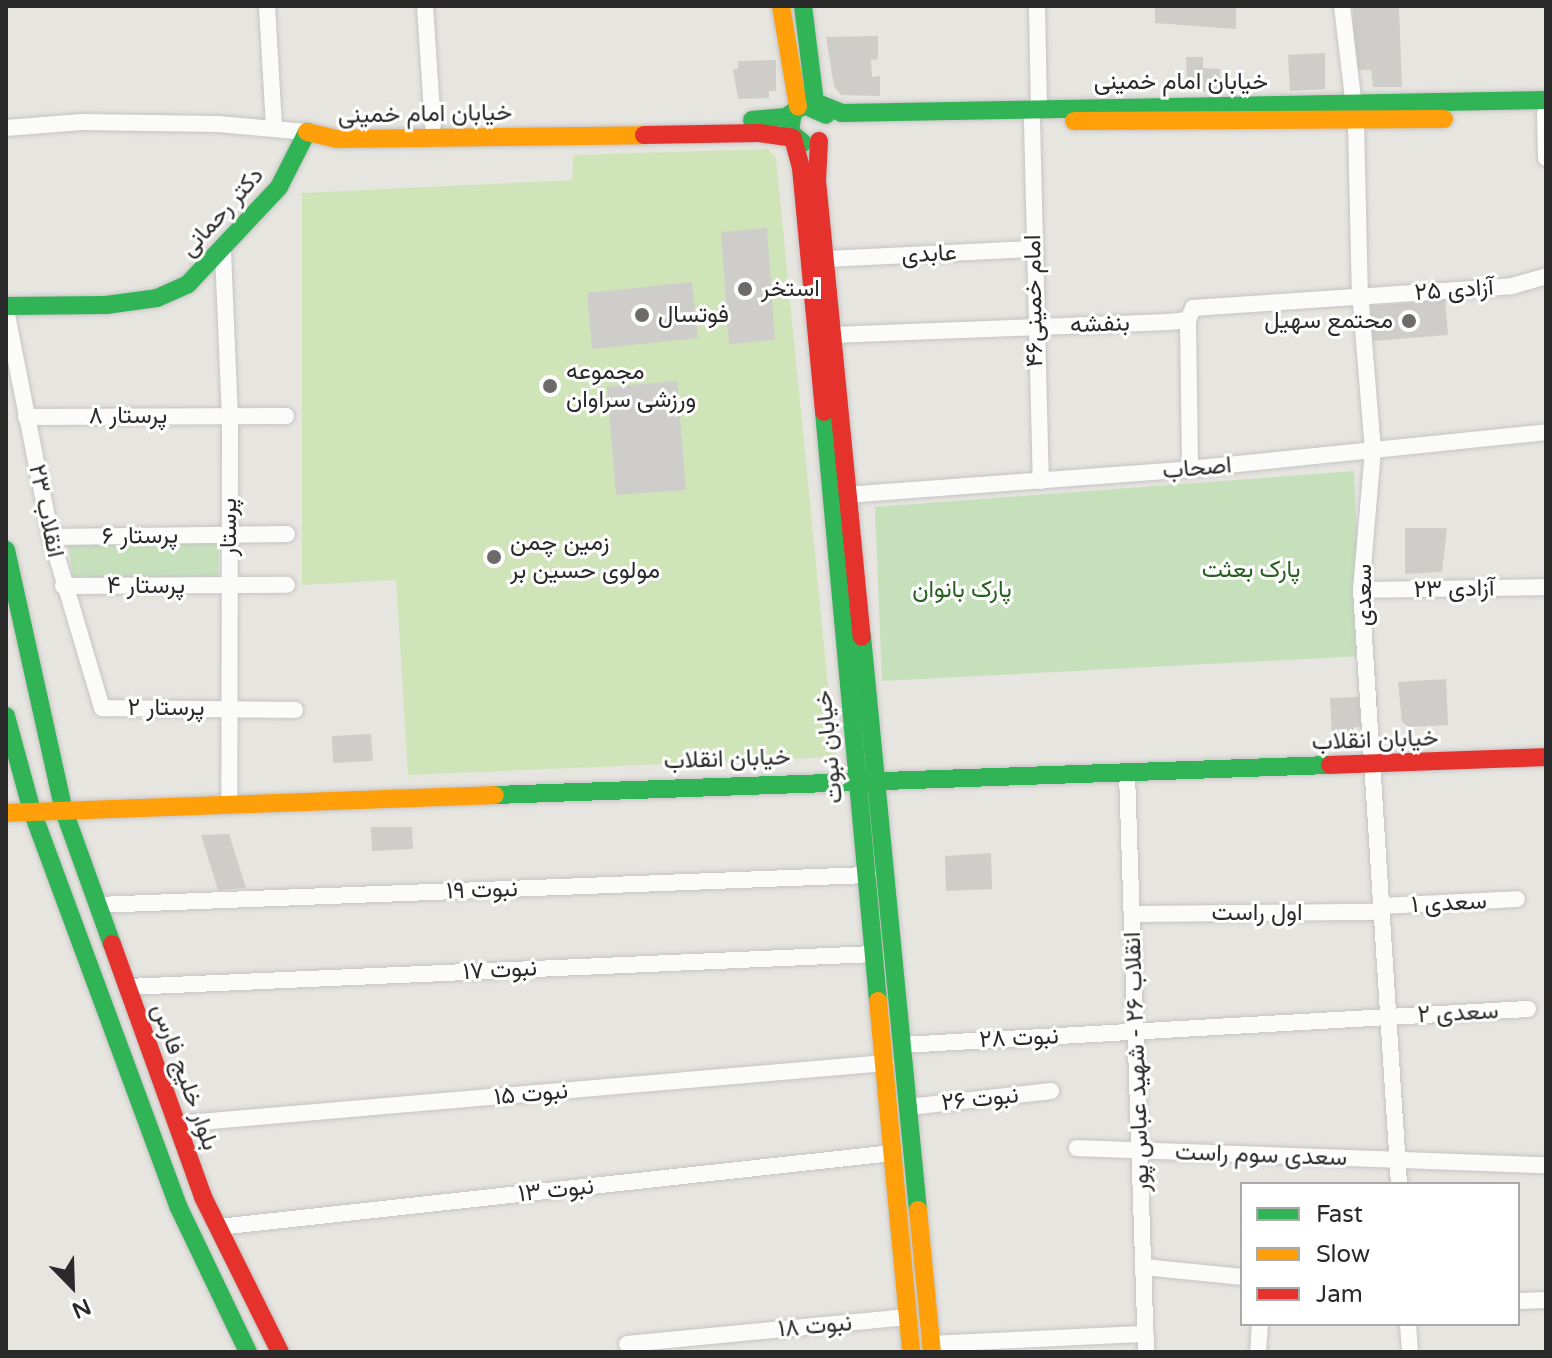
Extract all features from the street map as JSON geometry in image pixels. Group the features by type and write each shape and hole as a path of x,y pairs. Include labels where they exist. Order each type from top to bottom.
{"main road":[{"path":"781,6 795,110 788,125 793,138 806,144 822,138 827,117 818,107 803,6"},
{"name":"خیابان امام خمینی","path":"818,107 845,113 1036,114 1354,115 1546,110"},
{"path":"795,110 818,107"},
{"name":"خیابان امام خمینی","path":"433,131 780,119 795,110"},
{"name":"خیابان امام خمینی","path":"822,138 844,125 1036,114"},
{"name":"خیابان امام خمینی","path":"307,132 330,126 433,131 759,133 793,138"},
{"name":"دکتر رحمانی","path":"6,308 106,305 157,298 188,284 223,252 279,187 307,132"},
{"name":"خیابان نبوت","path":"793,138 801,168 838,496 865,778 903,1049 931,1348"},
{"name":"خیابان نبوت","path":"822,138 825,259 832,335 838,496"},
{"name":"بلوار خلیج فارس","path":"6,550 64,811 176,1124 219,1227 280,1352"},
{"path":"6,716 32,811 179,1208 248,1352"},
{"name":"خیابان انقلاب","path":"6,813 865,778 1127,773 1546,757"},
{"name":"خیابان نبوت","path":"865,778 873,954 911,1352"},
{"path":"884,1059 903,1049"},
{"path":"908,1317 928,1315"}],"street":[{"path":"267,6 274,127"},
{"path":"425,6 433,131"},
{"name":"امام خمینی۴۶","path":"1037,6 1033,326 1041,481"},
{"name":"سعدی","path":"1342,6 1354,115 1360,293 1373,450 1361,590 1399,1182"},
{"path":"1546,110 1546,158"},
{"path":"6,128 82,122 274,127 307,132"},
{"name":"عابدی","path":"825,259 1033,249"},
{"name":"پرستار","path":"223,252 230,416 229,802"},
{"name":"آزادی ۲۵","path":"1360,293 1512,286 1546,276"},
{"name":"بنفشه","path":"832,335 1188,320 1193,308 1360,293"},
{"name":"انقلاب ۲۳","path":"6,308 51,537 63,586 102,708"},
{"path":"1188,320 1190,469"},
{"name":"پرستار ۸","path":"26,417 286,416"},
{"name":"اصحاب","path":"838,496 1190,469 1546,432"},
{"name":"پرستار ۶","path":"51,537 287,534"},
{"name":"پرستار ۴","path":"63,586 287,585"},
{"name":"آزادی ۲۳","path":"1361,590 1546,587"},
{"name":"پرستار ۲","path":"102,708 295,710"},
{"name":"انقلاب ۲۶ - شهید عباس پور","path":"1127,773 1146,1352"},
{"name":"نبوت ۱۹","path":"97,905 868,875"},
{"name":"سعدی ۱","path":"1382,909 1517,899"},
{"name":"اول راست","path":"1132,914 1382,909"},
{"name":"نبوت ۱۷","path":"127,987 873,954"},
{"name":"سعدی ۲","path":"1136,1031 1528,1009"},
{"name":"نبوت ۲۸","path":"903,1049 1136,1031"},
{"name":"نبوت ۱۵","path":"176,1124 884,1059"},
{"name":"نبوت ۲۶","path":"909,1107 1051,1091"},
{"name":"سعدی سوم راست","path":"1077,1148 1544,1165"},
{"name":"نبوت ۱۳","path":"219,1227 892,1153"},
{"path":"1144,1267 1240,1277"},
{"path":"1520,1301 1546,1300"},
{"name":"نبوت ۱۸","path":"627,1344 908,1317"},
{"path":"1258,1352 1260,1326"},
{"path":"1408,1326 1410,1352"},
{"path":"931,1348 1146,1334"}],"green space":[{"name":"مجموعه ورزشی سراوان","path":"768,149 776,158 835,757 408,775 396,580 302,585 302,193 572,180 573,155"},
{"name":"پارک بعثت","path":"1354,471 1362,656 882,681 875,507"},
{"path":"219,541 218,579 73,579 68,543"}],"building":[{"path":"1155,6 1236,6 1236,29 1155,23"},
{"path":"1353,6 1399,6 1402,87 1373,87 1371,70 1354,70"},
{"path":"878,36 878,59 871,60 872,77 880,76 880,96 841,95 834,86 826,37"},
{"path":"1325,53 1325,89 1290,91 1288,55"},
{"path":"1186,57 1203,57 1203,68 1220,69 1220,92 1187,92"},
{"path":"776,60 776,91 769,91 769,98 738,99 733,69 738,69 738,61"},
{"path":"767,228 775,340 729,344 721,232"},
{"name":"فوتسال","path":"692,282 698,338 592,349 587,293"},
{"name":"محتمع سهیل","path":"1445,300 1448,335 1373,341 1371,306"},
{"path":"677,381 686,490 616,495 607,387"},
{"path":"1405,528 1447,528 1442,572 1405,574"},
{"path":"1446,679 1448,725 1409,727 1402,722 1398,682"},
{"path":"1378,696 1375,727 1354,727 1355,736 1332,736 1330,698"},
{"path":"371,734 373,761 333,763 332,736"},
{"path":"371,827 412,827 413,849 372,851"},
{"path":"229,834 246,888 218,890 201,835"},
{"path":"991,853 992,889 946,891 945,856"}],"traffic: fast":[{"path":"803,6 815,102 842,113 1546,100"},
{"path":"752,120 786,117 804,105 826,115"},
{"path":"793,112 790,132 803,143"},
{"path":"6,306 106,305 157,298 188,284 279,187 307,132"},
{"path":"824,412 878,1001"},
{"path":"6,550 64,811 112,944"},
{"path":"862,637 918,1210"},
{"path":"6,716 32,811 179,1208 248,1352"},
{"path":"495,795 1330,765"}],"traffic: slow":[{"path":"781,6 798,107"},
{"path":"1074,121 1444,119"},
{"path":"307,132 338,139 644,135"},
{"path":"6,813 495,795"},
{"path":"878,1001 911,1352"},
{"path":"918,1210 932,1352"}],"traffic: jam":[{"path":"644,135 759,133 793,138 801,168 824,412"},
{"path":"819,141 817,181 862,637"},
{"path":"1330,765 1546,757"},
{"path":"112,944 203,1197 280,1352"}],"place":[{"name":"استخر","path":"745,289"},
{"name":"فوتسال","path":"642,315"},
{"name":"محتمع سهیل","path":"1409,321"},
{"name":"مجموعه ورزشی سراوان","path":"550,386"},
{"name":"زمین چمن مولوی حسین بر","path":"494,557"}],"park label":[{"name":"پارک بانوان","path":"962,590"}]}
